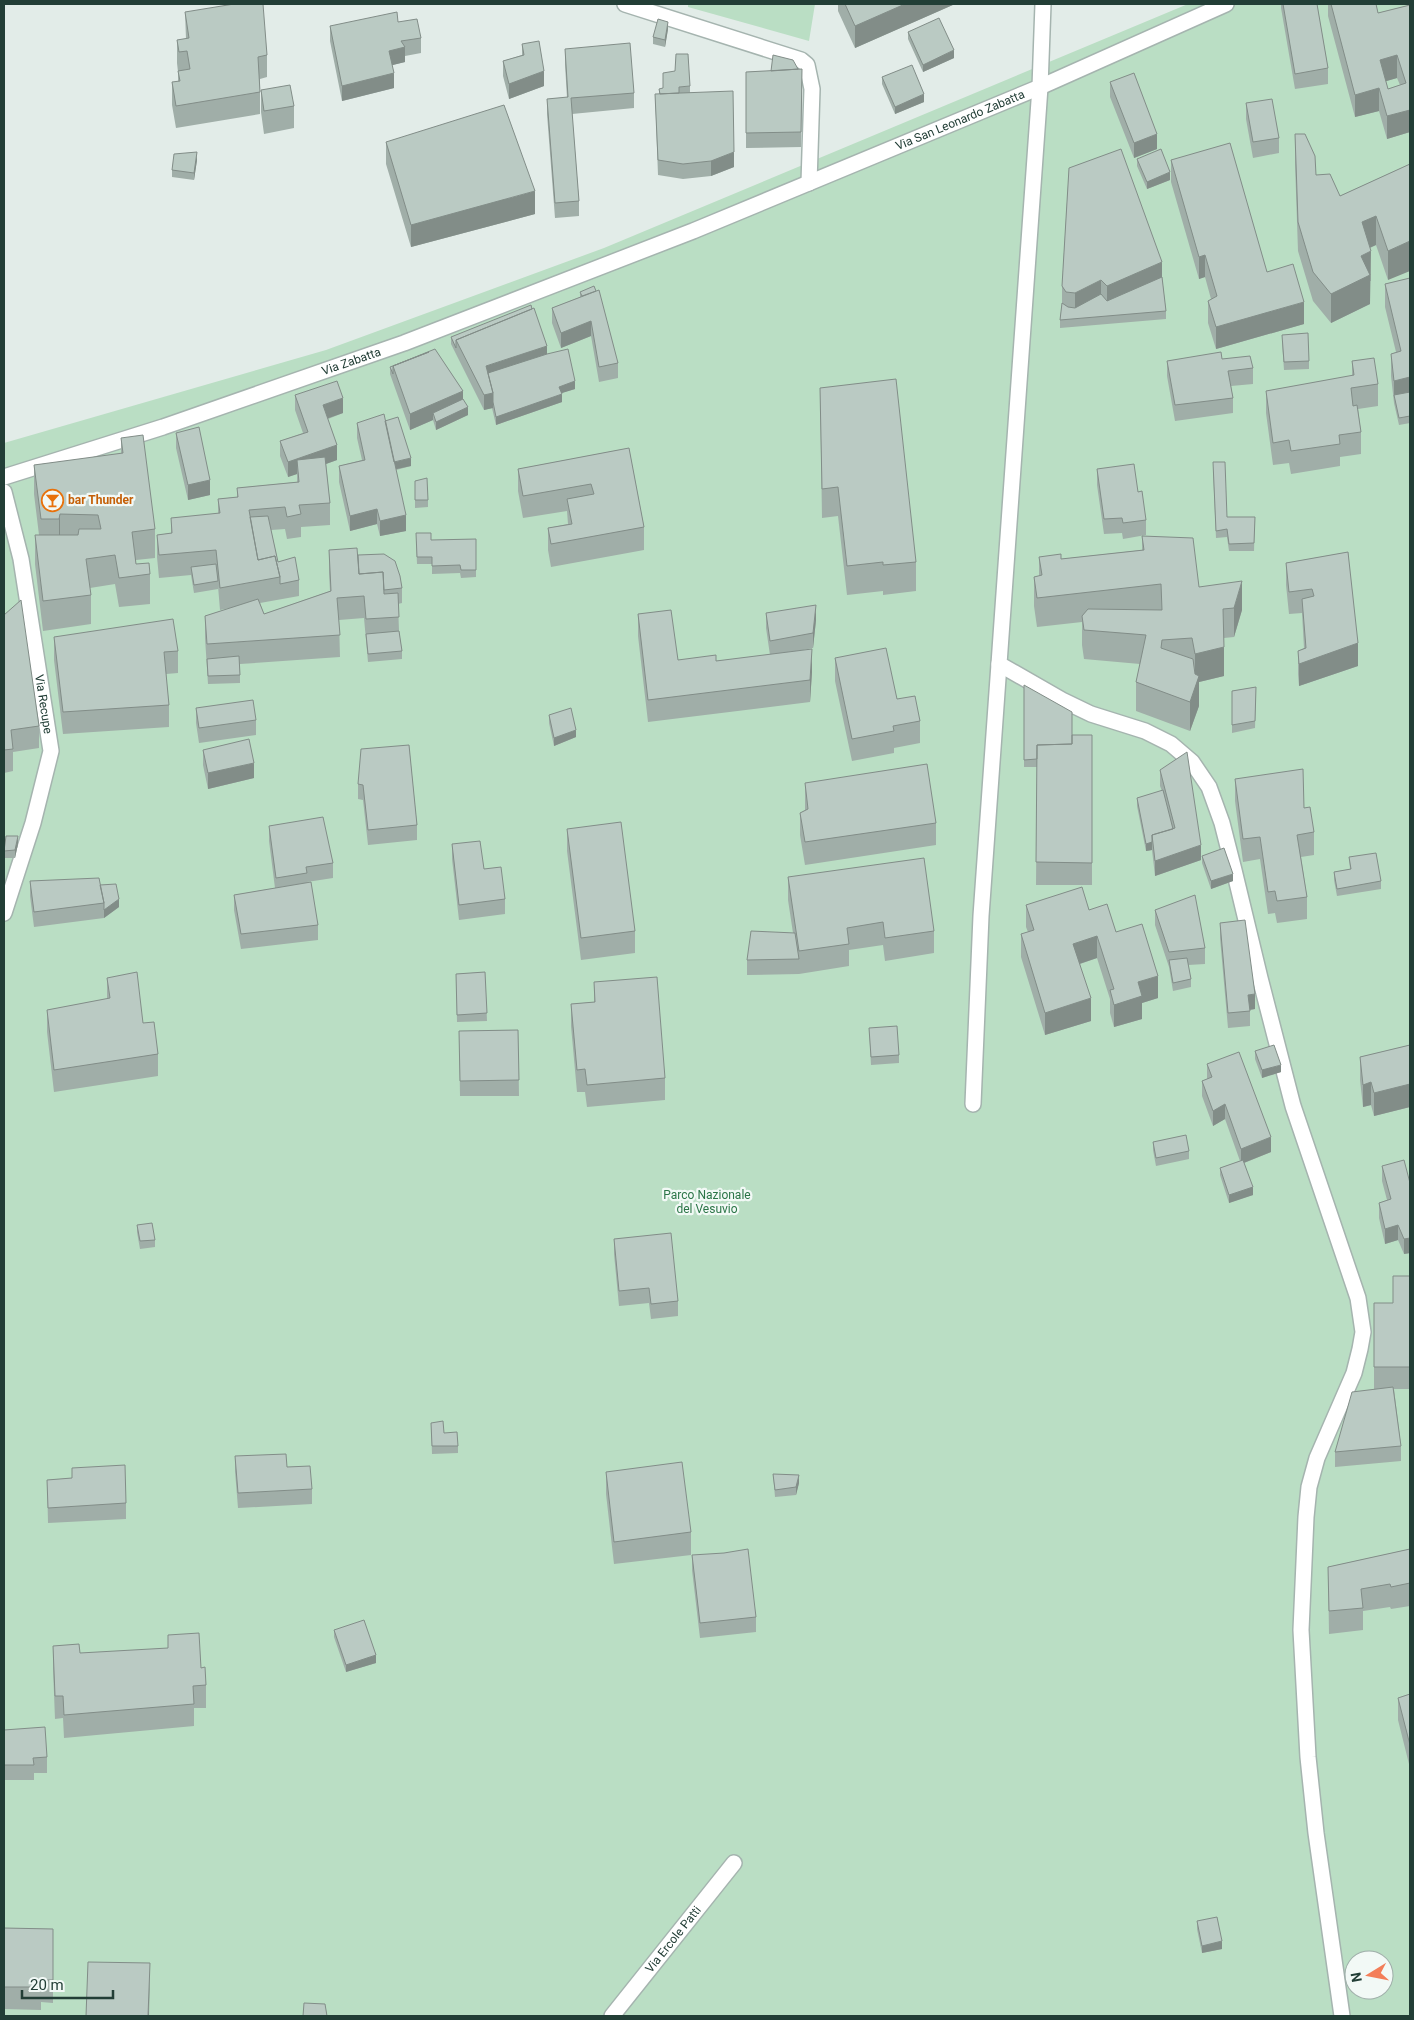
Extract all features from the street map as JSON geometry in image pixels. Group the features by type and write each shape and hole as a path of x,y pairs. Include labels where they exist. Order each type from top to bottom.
{"street":[{"path":"625,4 801,60 807,65 812,89 809,183"},
{"path":"973,1104 980,916 1040,87 1043,4"},
{"name":"Via San Leonardo Zabatta","path":"693,231 1040,87 1226,4"},
{"name":"Via Zabatta","path":"4,477 163,427 404,343 693,231"},
{"name":"Via Recupe","path":"4,492 21,559 51,751 33,823 4,912"},
{"path":"999,664 1062,700 1091,714 1146,731 1171,744 1192,762 1209,788 1222,823 1293,1106 1358,1298 1364,1332 1360,1349 1354,1372 1317,1458 1309,1486 1305,1527 1301,1621 1308,1758 1316,1833 1342,2016"},
{"name":"Via Ercole Patti","path":"612,2016 734,1863"}],"green space":[{"path":"688,4 815,4 809,41 688,7"},
{"name":"Parco Nazionale del Vesuvio","path":"1188,4 1410,4 1410,2016 4,2016 4,443 326,350 604,248"}],"building":[{"path":"234,4 263,4 267,55 258,57 260,92 176,106 172,82 180,81 178,71 190,69 187,51 179,52 177,40 189,38 185,12"},
{"path":"845,4 905,4 855,26"},
{"path":"1283,4 1317,4 1328,68 1295,74"},
{"path":"1331,4 1376,4 1378,13 1410,5 1410,110 1387,116 1379,88 1355,95","holes":["1397,55 1406,83 1388,89 1380,60"]},
{"path":"397,12 398,22 417,19 421,38 401,41 405,47 389,51 394,73 342,86 330,26"},
{"path":"939,18 954,50 923,65 908,32"},
{"path":"658,19 668,22 665,40 653,37"},
{"path":"539,41 544,71 509,84 503,61 524,55 522,44"},
{"path":"630,43 634,93 571,98 579,201 555,203 547,99 568,97 565,49"},
{"path":"676,54 688,54 690,86 679,87 679,93 660,94 659,89 663,88 663,73 675,71"},
{"path":"773,55 793,60 798,69 771,71"},
{"path":"912,65 924,94 895,107 882,77"},
{"path":"802,69 801,132 746,133 746,72"},
{"path":"1134,73 1157,134 1134,143 1110,82"},
{"path":"290,85 294,106 264,111 261,90"},
{"path":"733,91 734,152 711,161 683,164 658,160 655,94"},
{"path":"1272,99 1279,138 1253,142 1246,103"},
{"path":"504,105 535,191 411,225 386,142"},
{"path":"1295,134 1305,134 1315,156 1316,175 1330,174 1340,196 1410,164 1410,241 1388,251 1376,216 1362,222 1371,251 1361,256 1370,275 1331,294 1313,272 1298,222"},
{"path":"1230,143 1267,272 1293,264 1304,302 1216,327 1208,301 1217,296 1205,255 1199,257 1171,160"},
{"path":"1121,149 1162,262 1107,286 1101,280 1075,293 1066,292 1062,286 1069,168"},
{"path":"1161,149 1170,172 1147,182 1137,159"},
{"path":"197,152 194,173 172,170 174,154"},
{"path":"1162,277 1166,311 1060,320 1062,303 1068,307 1075,308 1101,294 1107,301"},
{"path":"1410,278 1410,377 1394,381 1391,354 1401,351 1385,284"},
{"path":"594,286 596,291 582,296 580,292"},
{"path":"599,290 618,363 599,367 591,321 561,333 552,308"},
{"path":"531,305 532,309 456,340 456,348 451,337"},
{"path":"534,308 547,346 486,366 493,393 484,395 456,340"},
{"path":"1308,333 1309,361 1284,362 1282,335"},
{"path":"435,349 463,391 410,414 393,366"},
{"path":"568,349 575,381 559,387 562,394 496,417 488,373"},
{"path":"1221,352 1222,359 1250,356 1253,368 1228,371 1233,398 1175,405 1167,361"},
{"path":"1374,358 1378,384 1351,388 1353,406 1357,405 1361,432 1339,435 1340,444 1291,451 1289,440 1273,443 1266,391 1354,375 1352,361"},
{"path":"896,379 916,562 883,565 883,562 847,566 838,487 822,489 820,388"},
{"path":"337,381 343,398 323,405 337,445 288,462 280,441 308,432 295,395"},
{"path":"1410,392 1410,416 1399,418 1394,395"},
{"path":"463,399 468,407 436,422 433,413"},
{"path":"384,414 406,515 380,521 377,509 350,516 339,466 365,460 357,423"},
{"path":"398,417 411,458 394,462 385,421"},
{"path":"199,427 210,480 188,485 176,433"},
{"path":"143,435 155,529 132,532 136,564 149,563 150,574 119,578 115,555 86,559 91,595 43,601 35,535 78,535 79,529 101,529 98,515 60,514 59,519 41,519 34,465 123,453 121,438"},
{"path":"629,448 644,527 551,544 548,528 572,524 567,499 594,494 591,484 523,496 518,469"},
{"path":"325,457 330,503 299,505 301,514 287,517 285,507 249,510 258,560 275,556 280,577 220,588 216,550 159,555 157,535 172,533 171,518 220,513 218,499 238,497 237,488 299,482 297,460"},
{"path":"1213,462 1225,462 1227,517 1255,517 1254,543 1229,544 1227,529 1216,531"},
{"path":"1134,464 1138,492 1142,491 1146,520 1123,523 1122,518 1104,519 1097,469"},
{"path":"427,478 428,500 415,500 415,481"},
{"path":"268,516 278,562 295,557 299,580 280,584 275,556 258,560 250,517"},
{"path":"416,533 431,533 431,540 476,539 476,570 461,570 460,565 432,566 432,557 417,557"},
{"path":"1142,536 1193,538 1199,587 1242,581 1234,608 1223,609 1224,647 1195,654 1192,638 1162,640 1161,648 1193,659 1195,674 1199,676 1190,702 1136,682 1146,635 1084,630 1082,616 1088,609 1162,610 1161,584 1037,598 1034,577 1042,575 1039,557 1061,554 1061,559 1144,550"},
{"path":"357,548 359,574 383,572 384,594 398,593 399,617 366,619 364,596 337,598 340,635 207,644 205,616 258,599 264,614 331,591 329,550"},
{"path":"1348,552 1358,643 1299,664 1298,651 1306,648 1302,599 1314,596 1312,589 1289,592 1286,563"},
{"path":"384,554 395,561 402,588 384,590 383,572 359,574 358,555"},
{"path":"216,564 218,581 194,585 191,567"},
{"path":"21,600 39,726 11,730 13,749 4,750 4,615"},
{"path":"816,605 813,633 770,641 766,613"},
{"path":"671,610 678,660 716,655 716,661 812,649 810,680 648,700 638,614"},
{"path":"173,619 178,651 164,652 169,705 63,712 54,637"},
{"path":"399,631 402,651 368,654 366,634"},
{"path":"886,648 897,699 915,696 920,721 893,726 894,731 852,739 835,658"},
{"path":"239,656 240,675 208,676 207,659"},
{"path":"1024,685 1072,712 1072,744 1037,745 1037,759 1024,760"},
{"path":"1256,687 1255,721 1232,725 1232,691"},
{"path":"253,700 256,720 199,728 196,708"},
{"path":"571,708 576,730 554,738 549,715"},
{"path":"1072,735 1092,735 1092,863 1036,862 1037,745 1072,744"},
{"path":"249,739 254,763 208,773 203,750"},
{"path":"409,745 417,825 368,830 363,785 358,784 361,749"},
{"path":"1187,752 1201,845 1155,861 1152,835 1175,828 1160,770"},
{"path":"927,764 936,823 805,842 800,813 808,809 805,783"},
{"path":"1303,769 1304,808 1310,807 1314,832 1297,835 1307,897 1277,901 1275,891 1268,892 1260,837 1243,839 1235,779"},
{"path":"1163,790 1173,829 1152,835 1152,842 1146,844 1137,798"},
{"path":"323,817 333,863 306,867 307,873 276,878 269,826"},
{"path":"621,822 635,931 581,938 567,829"},
{"path":"6,836 18,836 15,850 4,851"},
{"path":"480,841 484,869 501,867 505,899 459,905 452,844"},
{"path":"1224,848 1233,874 1211,881 1202,856"},
{"path":"1376,853 1381,881 1337,889 1334,872 1351,869 1349,857"},
{"path":"924,858 934,931 885,938 883,922 847,928 849,944 799,951 788,877"},
{"path":"99,878 104,903 34,912 30,881"},
{"path":"311,882 318,925 241,934 234,895"},
{"path":"116,884 119,899 104,910 100,885"},
{"path":"1082,887 1089,910 1107,904 1116,932 1142,924 1158,976 1138,982 1142,996 1114,1005 1110,990 1114,989 1097,936 1073,944 1091,998 1045,1013 1021,934 1034,930 1026,905"},
{"path":"1195,895 1205,948 1169,952 1155,910"},
{"path":"1245,920 1255,994 1248,995 1250,1011 1228,1013 1220,923"},
{"path":"751,931 795,933 799,959 747,960"},
{"path":"1187,958 1191,979 1173,983 1169,960"},
{"path":"137,972 143,1023 154,1022 158,1054 54,1070 47,1010 110,998 107,978"},
{"path":"485,972 487,1013 457,1015 456,974"},
{"path":"657,977 665,1078 587,1085 585,1069 577,1070 571,1004 595,1002 594,982"},
{"path":"897,1026 899,1055 871,1057 869,1028"},
{"path":"518,1030 519,1080 460,1081 459,1031"},
{"path":"1274,1045 1281,1065 1262,1070 1255,1051"},
{"path":"1410,1045 1410,1084 1374,1093 1371,1082 1363,1085 1360,1057"},
{"path":"1239,1052 1271,1137 1241,1149 1225,1104 1213,1111 1202,1081 1212,1077 1207,1064"},
{"path":"1186,1135 1189,1151 1156,1158 1153,1142"},
{"path":"1243,1160 1253,1187 1229,1195 1220,1168"},
{"path":"1404,1160 1410,1183 1410,1238 1404,1239 1398,1225 1385,1229 1379,1203 1391,1199 1382,1166"},
{"path":"152,1223 155,1240 140,1241 137,1225"},
{"path":"671,1233 678,1301 651,1304 649,1288 619,1291 614,1239"},
{"path":"1393,1276 1410,1276 1410,1367 1374,1367 1374,1303 1393,1303"},
{"path":"1393,1387 1401,1446 1335,1452 1352,1392"},
{"path":"443,1421 444,1433 457,1432 458,1446 432,1446 431,1423"},
{"path":"286,1454 287,1467 310,1466 312,1489 238,1493 235,1456"},
{"path":"682,1462 691,1532 614,1542 606,1472"},
{"path":"125,1465 126,1503 48,1508 47,1480 72,1478 72,1468"},
{"path":"773,1474 799,1475 796,1487 775,1490"},
{"path":"748,1549 756,1617 700,1623 692,1555"},
{"path":"1410,1549 1410,1583 1391,1587 1390,1584 1361,1589 1363,1608 1329,1611 1328,1567"},
{"path":"364,1620 376,1655 346,1665 334,1630"},
{"path":"199,1633 201,1668 205,1667 206,1685 193,1686 194,1704 64,1715 63,1696 55,1696 53,1646 79,1644 80,1653 168,1648 168,1635"},
{"path":"1410,1694 1410,1745 1398,1698"},
{"path":"45,1727 47,1757 33,1758 34,1765 4,1765 4,1730"},
{"path":"1217,1917 1222,1941 1202,1946 1197,1921"},
{"path":"4,1928 53,1929 53,1980 41,1980 41,1987 4,1987"},
{"path":"88,1962 150,1963 148,2016 86,2016"},
{"path":"304,2003 325,2004 327,2016 303,2016"}],"place":[{"name":"bar Thunder","path":"52,500"}]}
